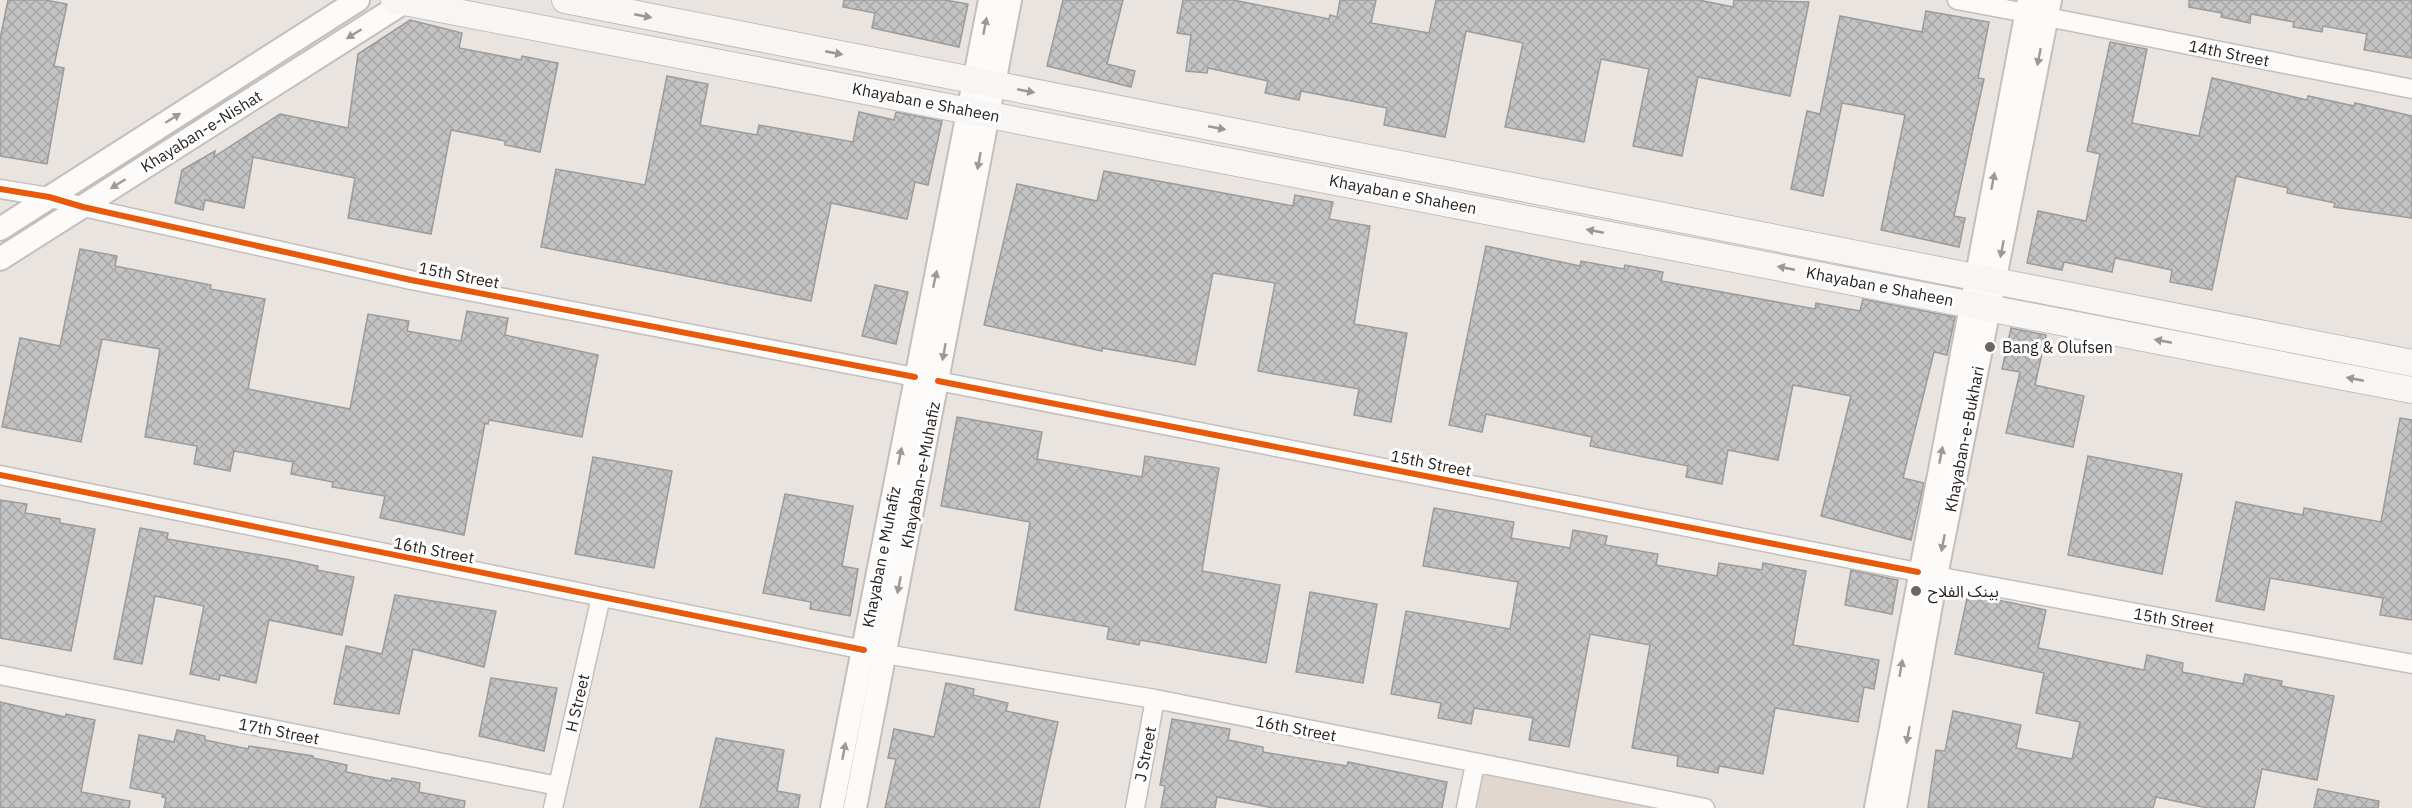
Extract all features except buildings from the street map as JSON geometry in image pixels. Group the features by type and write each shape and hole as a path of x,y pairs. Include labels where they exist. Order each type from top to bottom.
{"main road":[{"name":"Khayaban e Shaheen","path":"565,0 2412,363"},
{"name":"Khayaban e Shaheen","path":"398,1 2412,390"}],"street":[{"name":"Khayaban-e-Nishat","path":"0,229 358,0"},
{"name":"Khayaban-e-Muhafiz","path":"984,82 990,0"},
{"name":"Khayaban-e-Muhafiz","path":"915,377 984,82 1010,0"},
{"name":"14th Street","path":"1957,0 2038,8 2412,89"},
{"name":"Khayaban-e-Nishat","path":"0,260 398,1"},
{"name":"Khayaban-e-Bukhari","path":"1876,808 1927,574 2038,8"},
{"name":"Khayaban-e-Muhafiz","path":"845,802 874,652 911,524 938,381 978,112"},
{"name":"15th Street","path":"0,189 49,196 82,207 411,280 915,377"},
{"name":"Khayaban e Muhafiz","path":"874,652 888,520 915,377"},
{"name":"15th Street","path":"938,381 1927,574 2412,664"},
{"name":"16th Street","path":"0,475 874,652 1155,699 1705,808"},
{"path":"888,520 911,524"},
{"name":"Khayaban-e-Bukhari","path":"1895,808 1927,574"},
{"name":"H Street","path":"554,808 601,597"},
{"name":"17th Street","path":"0,675 558,786"},
{"name":"J Street","path":"1135,808 1155,699"},
{"path":"1466,808 1475,764"}],"shaded area":[{"path":"1482,774 1662,808 1475,808"}],"cycle path":[{"path":"0,189 49,197 83,207 411,280 915,377"},
{"path":"938,381 1918,572"},
{"path":"0,475 864,650"}],"place":[{"name":"Bang & Olufsen","path":"1990,347"},
{"name":"بینک الفلاح","path":"1916,591"}]}
